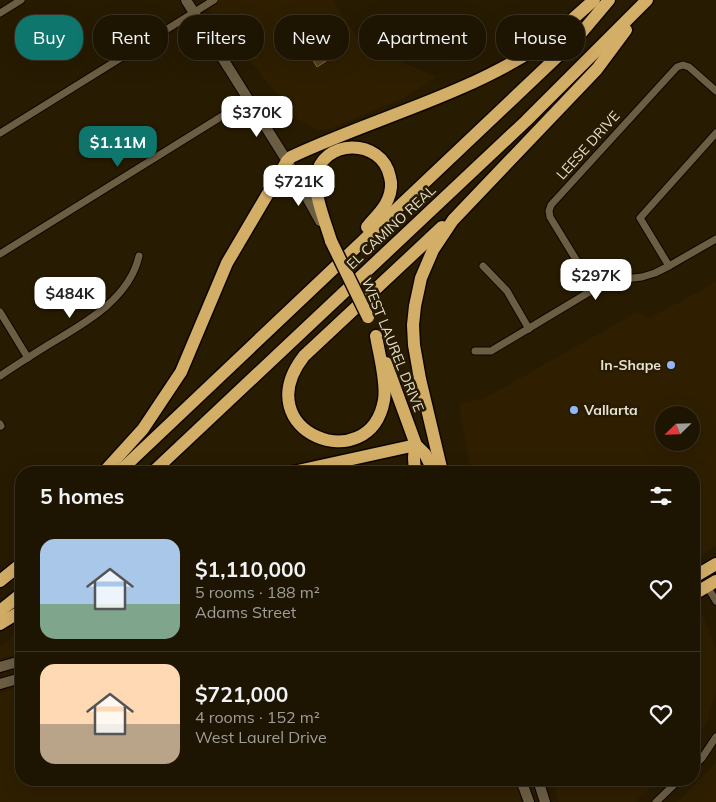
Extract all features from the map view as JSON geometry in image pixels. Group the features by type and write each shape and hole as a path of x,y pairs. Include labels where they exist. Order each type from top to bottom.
{"highway":[{"path":"109,466 143,429 181,372 227,264 291,157 488,76 537,48 594,0"},
{"name":"EL CAMINO REAL","path":"125,466 577,38 609,0"},
{"path":"441,466 420,379 414,345 413,325 421,278 433,250 453,220 471,200 597,69 646,1"},
{"name":"EL CAMINO REAL","path":"159,466 526,121 646,1"},
{"path":"325,276 384,207 390,193 391,185 388,168 380,158 367,150 352,147 340,150 325,159 318,170 317,192 331,242"},
{"path":"376,336 384,399 376,421 366,431 346,441 330,441 310,434 294,416 289,402 289,386 296,366 304,356 471,200"},
{"name":"WEST LAUREL DRIVE","path":"331,242 376,336 416,445 425,454 431,466"},
{"path":"320,466 416,445"},
{"name":"WEST LAUREL DRIVE","path":"414,466 413,454 416,445"},
{"path":"700,573 716,564"},
{"path":"0,581 15,569"},
{"path":"700,591 712,584"},
{"path":"0,611 15,599"},
{"path":"0,624 15,615"}],"main road":[{"name":"WEST LAUREL DRIVE","path":"186,0 287,162 331,242"},
{"path":"0,667 15,663"},
{"path":"0,684 15,680"},
{"path":"523,786 529,802"},
{"path":"540,786 545,802"}],"street":[{"path":"0,13 21,0"},
{"path":"0,133 214,0"},
{"name":"LEESE DRIVE","path":"594,290 552,220 549,211 551,205 677,67 683,65 689,67 716,91"},
{"path":"0,254 248,100"},
{"path":"669,266 640,218 716,133"},
{"path":"476,352 490,351 594,290 615,280 648,275 669,266 716,239"},
{"path":"0,376 87,321 106,306 130,279 136,269 139,256"},
{"path":"483,266 507,291 529,329"},
{"path":"0,312 28,358"},
{"path":"712,584 716,601"},
{"path":"700,760 716,737"},
{"path":"656,802 673,786"}],"shaded area":[{"path":"202,0 333,0 343,15 274,15 274,60 349,60 349,25 359,40 359,60 397,60 437,77 402,99 330,129 318,130 297,119 248,60 264,60 264,15 212,15"},
{"path":"313,60 325,60 326,61 317,67"},
{"path":"716,282 716,546 700,555 700,466 470,466 459,404 485,398 637,312 648,319"},
{"path":"702,614 716,648 716,692 706,724 700,734 700,615"},
{"path":"15,636 15,655 0,659 0,647"},
{"path":"15,687 15,786 517,786 522,802 0,802 0,693"},
{"path":"716,761 716,802 677,802 693,786 700,786 700,779"},
{"path":"554,786 652,786 635,802 559,802"}],"place":[{"name":"In-Shape","path":"671,365"},
{"name":"Vallarta","path":"574,410"}]}
